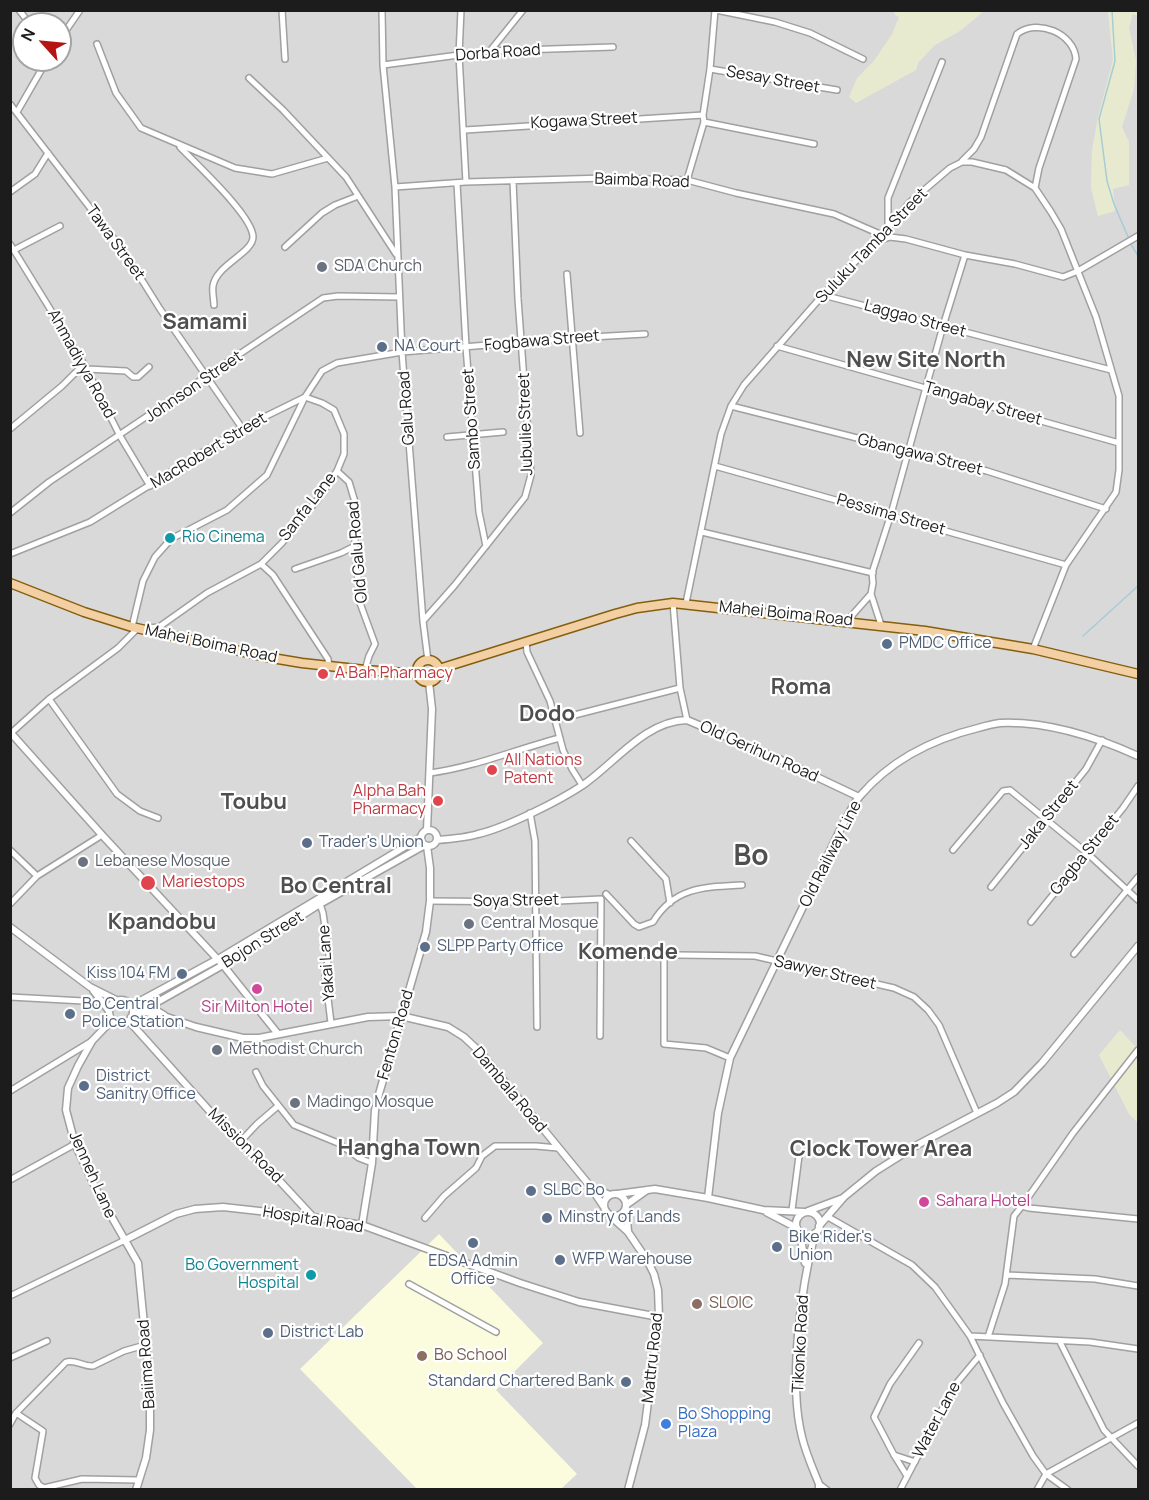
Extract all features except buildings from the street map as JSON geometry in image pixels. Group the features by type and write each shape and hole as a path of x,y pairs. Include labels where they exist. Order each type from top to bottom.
{"main road":[{"name":"Mahei Boima Road","path":"10,583 84,612 135,628 266,657 365,670 418,674"},
{"name":"Mahei Boima Road","path":"439,669 626,611 686,603 881,625 1033,649 1138,674"},
{"path":"428,661 435,663 439,669 437,678 429,682 422,680 418,674 420,665 428,661"}],"street":[{"path":"282,10 285,59"},
{"name":"Galu Road","path":"382,10 383,65 395,187 402,352 428,661"},
{"path":"460,10 459,55 465,130 466,182"},
{"path":"489,51 523,10"},
{"path":"687,180 704,122 716,10 775,22 810,33 863,59"},
{"name":"Suluku Tamba Street","path":"686,603 721,434 731,406 744,385 836,280 877,241 909,203 950,168 962,162 974,149 981,137 1017,34 1021,31 1046,28 1058,33 1071,43 1076,59 1039,168 1035,188"},
{"path":"97,44 116,93 141,128 235,168 272,174 328,158"},
{"name":"Dorba Road","path":"383,65 489,51 613,47"},
{"path":"888,227 888,198 895,176 942,62"},
{"name":"Sesay Street","path":"710,69 837,90"},
{"path":"17,112 39,72"},
{"path":"249,78 283,110 346,177 397,256"},
{"name":"Tawa Street","path":"10,104 125,253 242,428"},
{"name":"Kogawa Street","path":"465,130 703,115"},
{"path":"704,122 814,144"},
{"path":"177,144 241,212 253,236 252,244 222,270 213,285 214,305"},
{"path":"10,192 35,174 48,153"},
{"path":"962,162 979,163 1006,170 1035,188 1061,229 1078,271 1096,317 1119,396 1116,492 1066,565 1033,649"},
{"name":"Baimba Road","path":"395,187 466,182 605,178 687,180 834,214 882,235"},
{"name":"Jubulie Street","path":"423,621 525,497 531,475 518,299 513,181"},
{"name":"Sambo Street","path":"457,183 466,347 479,512 486,546"},
{"path":"285,247 322,213 358,196"},
{"path":"12,247 60,225"},
{"path":"877,241 890,237 906,239 1063,277 1078,271 1133,239"},
{"name":"Ahmadiyya Road","path":"12,247 86,367 120,436 150,486"},
{"path":"881,625 871,594 873,573 965,255"},
{"path":"567,274 580,433"},
{"name":"Laggao Street","path":"823,295 1111,370"},
{"name":"Johnson Street","path":"10,513 49,482 323,298 338,296 399,297"},
{"name":"Fogbawa Street","path":"402,352 645,334"},
{"name":"Tangabay Street","path":"777,346 1119,443"},
{"path":"278,1034 221,962 102,835 11,733 49,699 118,648 135,628 143,581 155,557 171,539 227,510 267,475 305,397 322,371 337,363 402,352"},
{"path":"10,429 86,367 126,371 133,377 138,376 149,367"},
{"name":"MacRobert Street","path":"10,554 90,522 242,428 305,397"},
{"name":"Sanfa Lane","path":"135,628 159,627 207,593 261,564 282,543 318,499 337,471 344,454 344,434 334,410 305,397"},
{"name":"Gbangawa Street","path":"731,406 998,474 1106,509"},
{"path":"447,437 503,432"},
{"name":"Pessima Street","path":"715,466 1066,565"},
{"name":"Old Galu Road","path":"337,471 349,482 355,502 355,546 360,603 375,644 365,670"},
{"path":"702,532 873,573"},
{"path":"295,569 355,546"},
{"path":"261,564 273,575 328,659 330,666"},
{"path":"847,621 871,594"},
{"path":"673,603 680,688 687,720"},
{"path":"526,642 527,652 550,701 560,738 572,769 582,785"},
{"path":"427,830 435,832 437,840 434,845 426,845 421,837 427,830 430,773 432,709 429,682"},
{"path":"555,720 680,688"},
{"path":"49,699 117,794 140,811 158,818"},
{"name":"Old Gerihun Road","path":"437,840 480,834 530,813 582,785 624,750 652,731 669,723 687,720 781,760 859,797"},
{"name":"Old Railway Line","path":"708,1198 718,1113 730,1058 841,828 859,797 886,772 919,748 969,730 999,723 1039,725 1102,740 1138,756"},
{"path":"430,773 484,762 525,747 560,738"},
{"name":"Jaka Street","path":"991,887 1086,769 1102,740"},
{"name":"Gagba Street","path":"1031,922 1138,786"},
{"path":"953,850 1003,791 1010,790 1087,853 1138,900"},
{"path":"530,813 535,842 537,1027"},
{"path":"10,904 37,876 102,835"},
{"name":"Bojon Street","path":"130,1019 421,837"},
{"path":"632,841 666,879 670,903"},
{"name":"Bojon Street","path":"134,1004 221,962 426,845"},
{"name":"Fenton Road","path":"362,1225 372,1163 377,1102 426,932 430,901 430,868 426,845"},
{"path":"10,850 37,876"},
{"path":"1074,954 1138,877"},
{"path":"604,897 639,927 653,922 659,911 684,892 710,886 742,885"},
{"path":"600,1036 600,954 604,897"},
{"name":"Soya Street","path":"430,901 536,902 604,897"},
{"name":"Yakai Lane","path":"320,904 329,956 325,974 331,1023"},
{"path":"10,927 90,987 118,1001 134,1004 130,1019 119,1024 112,1020 109,1011 90,987"},
{"path":"806,1266 815,1233 844,1197 876,1171 919,1144 1014,1092 1034,1072 1138,946"},
{"name":"Sawyer Street","path":"600,954 755,956 777,963 809,967 894,988 914,997 939,1025 977,1113"},
{"path":"664,954 664,1044 706,1048 730,1058"},
{"path":"10,997 102,1002"},
{"path":"109,1011 111,1005 118,1001"},
{"name":"Dambala Road","path":"134,1004 149,1006 164,1016"},
{"name":"Dambala Road","path":"141,1011 243,1038 259,1038 368,1017 401,1017 448,1027 464,1037 481,1053 590,1186 606,1210"},
{"name":"Mission Road","path":"130,1019 215,1117 313,1217"},
{"name":"Jenneh Lane","path":"112,1020 92,1041 78,1066 66,1096 66,1110 75,1144 123,1240"},
{"path":"10,1091 92,1041"},
{"path":"988,1337 1007,1275 1014,1216 1073,1133 1138,1050"},
{"path":"256,1071 263,1086 294,1125 338,1143 359,1158 372,1163"},
{"path":"240,1142 278,1106"},
{"path":"10,1180 75,1144"},
{"path":"425,1218 444,1196 476,1168 482,1156 495,1146 558,1148"},
{"path":"792,1210 799,1156"},
{"name":"Dambala Road","path":"590,1186 613,1194"},
{"path":"648,1189 626,1206 618,1216 606,1210 605,1200 613,1194 648,1189 708,1198 763,1210 806,1212 816,1215 819,1226"},
{"path":"613,1194 623,1197 626,1206"},
{"path":"806,1266 797,1218 806,1212 844,1197"},
{"name":"Mattru Road","path":"626,1206 628,1232"},
{"path":"1022,1206 1029,1209 1138,1219"},
{"name":"Hospital Road","path":"10,1296 176,1214 195,1209 222,1207 362,1225 439,1255 568,1298 658,1317"},
{"name":"Mattru Road","path":"606,1210 628,1232 647,1260 657,1282 658,1317 645,1425 628,1490"},
{"path":"763,1210 806,1235 815,1233"},
{"path":"828,1217 924,1274 970,1336 1033,1456 1046,1474 1068,1490"},
{"name":"Baiima Road","path":"123,1240 138,1263 150,1386 150,1430 146,1458 136,1490"},
{"name":"Tikonko Road","path":"806,1266 797,1352 796,1395 801,1435 819,1487"},
{"path":"1007,1275 1095,1279 1138,1286"},
{"path":"409,1284 496,1332"},
{"path":"970,1336 1090,1342 1138,1348"},
{"path":"10,1358 47,1341"},
{"path":"978,1352 979,1342"},
{"path":"1060,1342 1104,1430 1138,1466"},
{"path":"907,1476 874,1417 890,1384 919,1343"},
{"path":"10,1424 16,1413 66,1362 93,1366 124,1351 145,1345"},
{"name":"Water Lane","path":"900,1490 955,1384 978,1352"},
{"path":"16,1413 43,1431 35,1478 39,1485 52,1488 82,1479 138,1480"},
{"path":"1037,1490 1046,1474 1138,1423"},
{"path":"894,1455 915,1462"},
{"path":"71,1481 71,1490"},
{"path":"819,1487 827,1490"}],"shaded area":[{"path":"10,11 1138,11 1138,1489 11,1489"},
{"path":"895,11 984,11 960,31 935,45 918,63 916,70 856,103 849,97 857,78 874,61 892,34 899,17 894,14"},
{"path":"1106,11 1138,11 1138,16 1133,14 1129,28 1136,60 1134,89 1122,127 1129,142 1129,185 1113,189 1115,211 1098,216 1091,188 1092,150 1113,60 1108,12"},
{"path":"1120,1030 1138,1049 1138,1123 1129,1114 1099,1055"},
{"name":"Bo School","path":"439,1234 543,1343 496,1390 577,1474 561,1489 417,1489 300,1369"}],"waterway":[{"path":"1112,10 1115,61 1099,119 1107,181 1129,239"},
{"path":"1131,244 1138,256"},
{"path":"1083,636 1138,586"}],"place":[{"name":"SDA Church","path":"322,267"},
{"name":"NA Court","path":"382,347"},
{"name":"Rio Cinema","path":"170,538"},
{"name":"PMDC Office","path":"887,644"},
{"name":"A Bah Pharmacy","path":"323,674"},
{"name":"All Nations Patent","path":"492,770"},
{"name":"Alpha Bah Pharmacy","path":"438,801"},
{"name":"Trader's Union","path":"307,843"},
{"name":"Lebanese Mosque","path":"83,862"},
{"name":"Mariestops","path":"148,883"},
{"name":"Central Mosque","path":"469,924"},
{"name":"SLPP Party Office","path":"425,947"},
{"name":"Kiss 104 FM","path":"182,974"},
{"name":"Sir Milton Hotel","path":"257,989"},
{"name":"Bo Central Police Station","path":"70,1014"},
{"name":"Methodist Church","path":"217,1050"},
{"name":"District Sanitry Office","path":"84,1086"},
{"name":"Madingo Mosque","path":"295,1103"},
{"name":"SLBC Bo","path":"531,1191"},
{"name":"Sahara Hotel","path":"924,1202"},
{"name":"Minstry of Lands","path":"547,1218"},
{"name":"EDSA Admin Office","path":"473,1243"},
{"name":"Bike Rider's Union","path":"777,1247"},
{"name":"WFP Warehouse","path":"560,1260"},
{"name":"Bo Government Hospital","path":"311,1275"},
{"name":"SLOIC","path":"697,1304"},
{"name":"District Lab","path":"268,1333"},
{"name":"Bo School","path":"422,1356"},
{"name":"Standard Chartered Bank","path":"626,1382"},
{"name":"Bo Shopping Plaza","path":"666,1424"}],"district":[{"name":"Samami","path":"205,323"},
{"name":"New Site North","path":"926,361"},
{"name":"Roma","path":"801,688"},
{"name":"Dodo","path":"547,715"},
{"name":"Toubu","path":"254,803"},
{"name":"Bo","path":"751,857"},
{"name":"Bo Central","path":"336,887"},
{"name":"Kpandobu","path":"162,923"},
{"name":"Komende","path":"628,953"},
{"name":"Hangha Town","path":"409,1149"},
{"name":"Clock Tower Area","path":"881,1150"}]}
